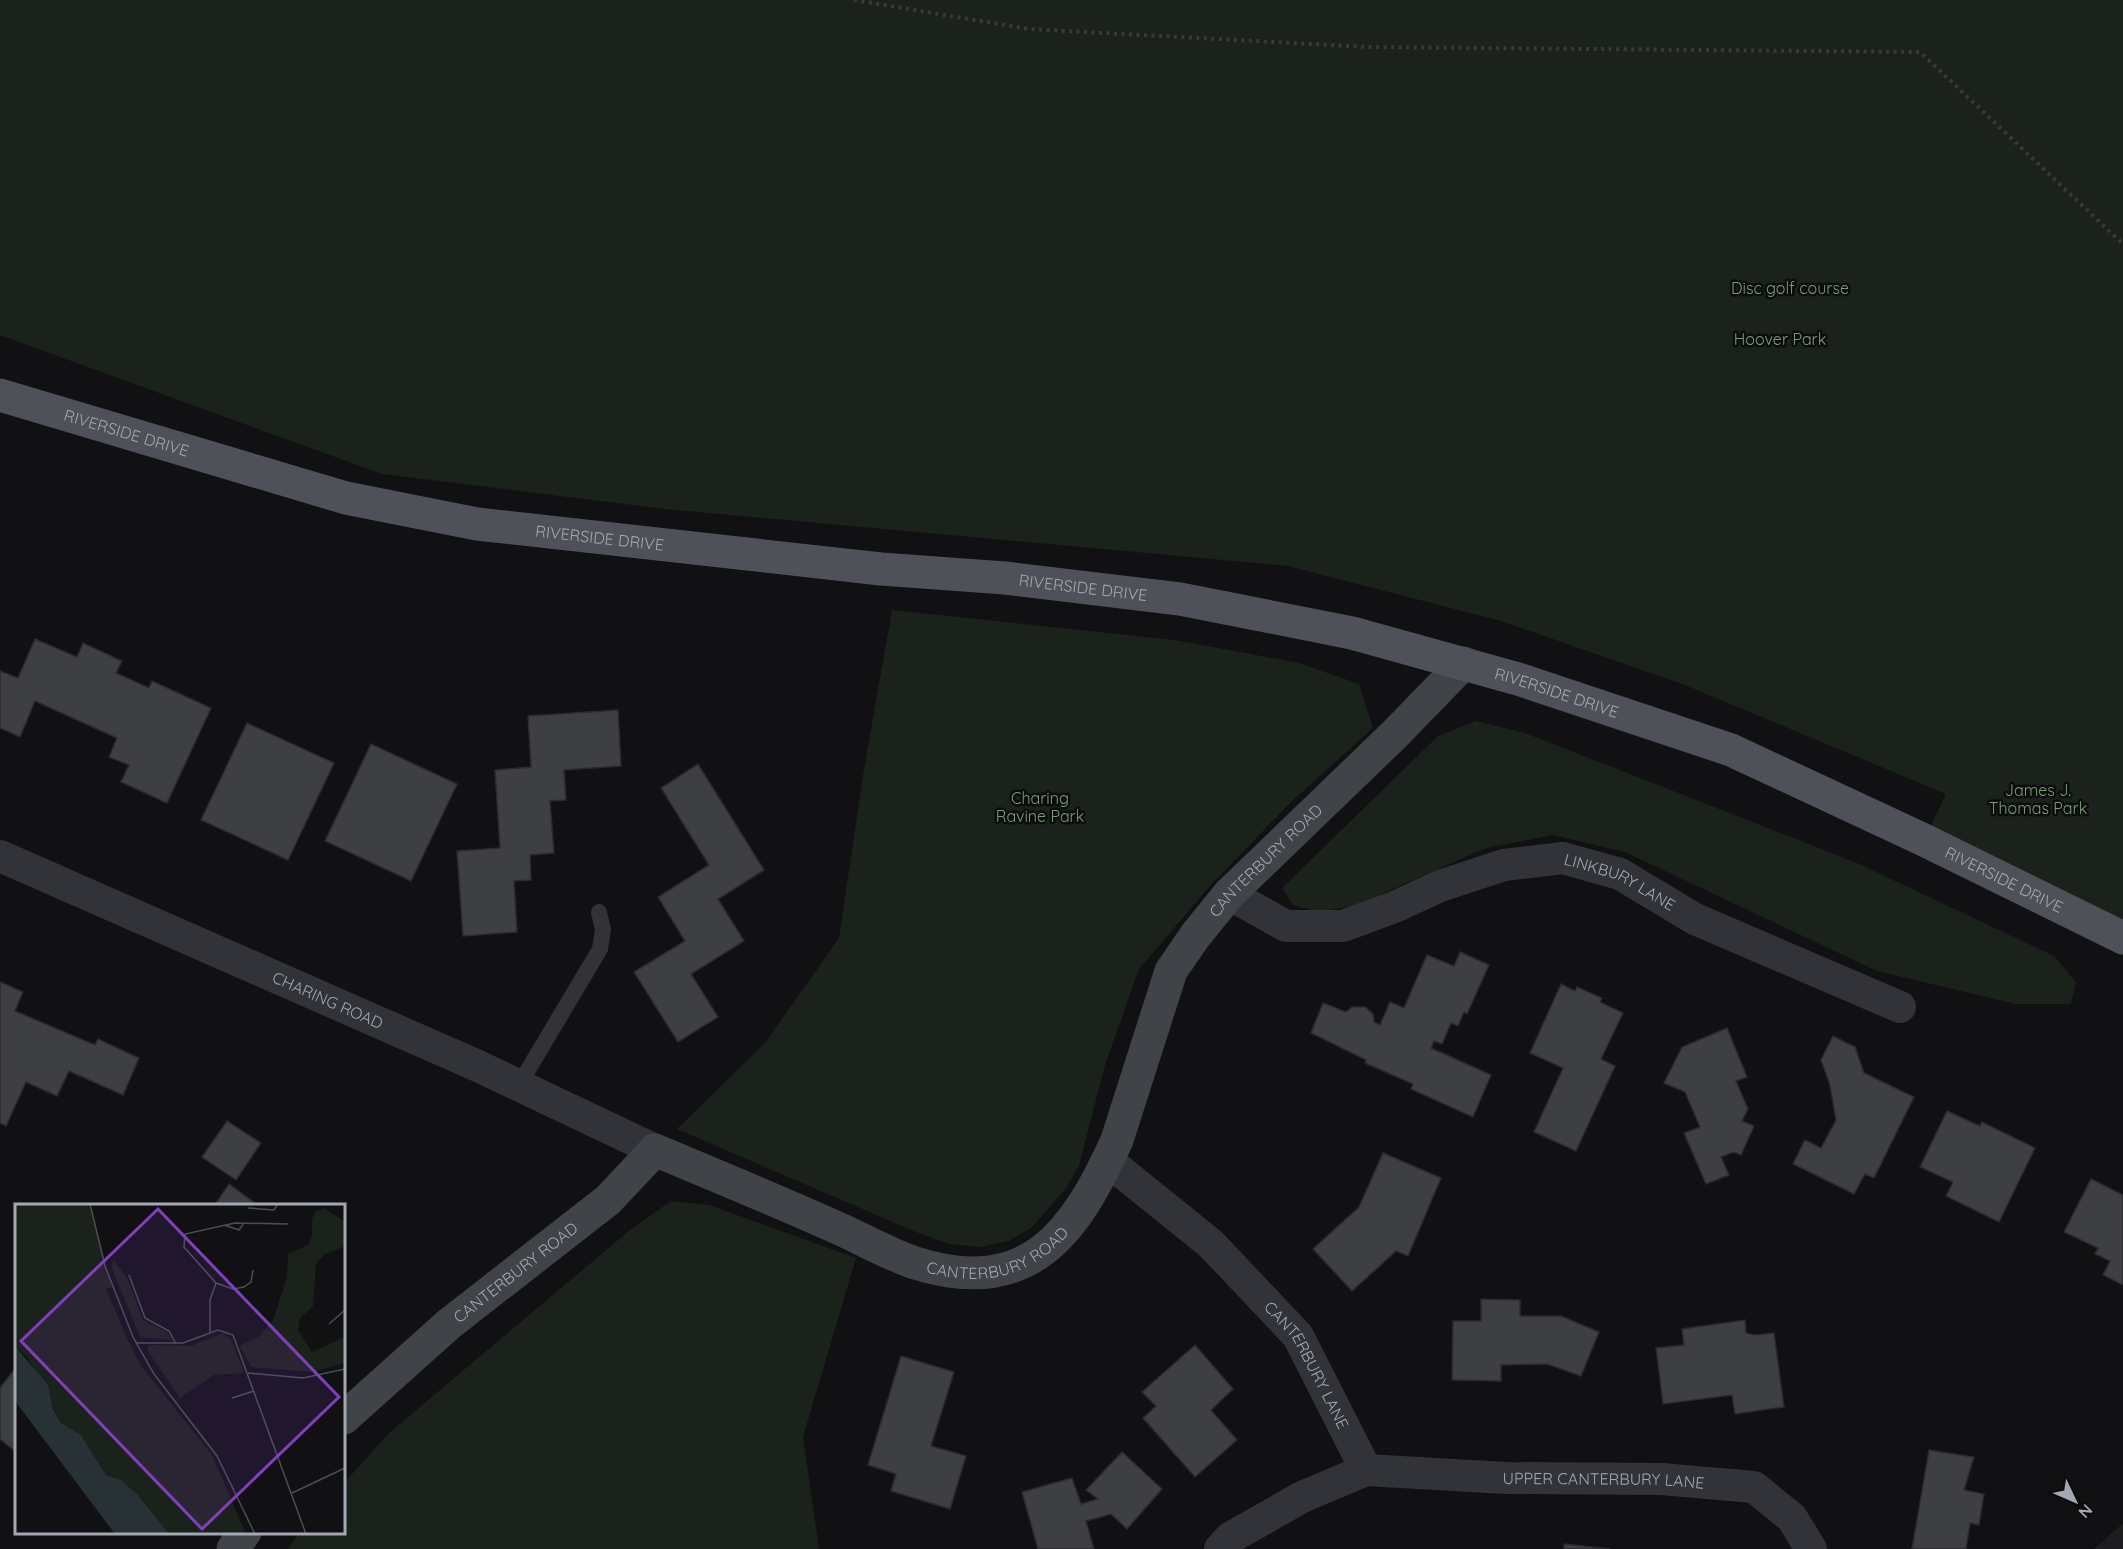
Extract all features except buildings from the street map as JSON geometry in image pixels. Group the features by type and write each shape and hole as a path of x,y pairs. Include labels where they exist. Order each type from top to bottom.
{"main road":[{"name":"RIVERSIDE DRIVE","path":"0,395 345,498 477,524 881,569 1005,578 1180,599 1352,633 1464,663 1731,750 1924,840 2123,938"}],"street":[{"name":"CANTERBURY ROAD","path":"345,1417 449,1324 608,1200 655,1149 914,1262 962,1273 1011,1267 1035,1256 1056,1240 1083,1205 1108,1161 1118,1140 1171,971 1195,936 1228,894 1393,736 1464,663"},
{"name":"CHARING ROAD","path":"0,856 519,1085 655,1149"},
{"name":"LINKBURY LANE","path":"1228,894 1286,926 1343,926 1397,906 1440,886 1504,865 1563,858 1620,874 1695,919 1900,1007"},
{"name":"CANTERBURY LANE","path":"1108,1161 1211,1244 1298,1336 1366,1470"},
{"path":"1220,1549 1230,1538 1302,1497 1366,1470"},
{"name":"UPPER CANTERBURY LANE","path":"1366,1470 1506,1478 1661,1479 1754,1486 1792,1518 1811,1549"},
{"path":"233,1549 244,1534"}],"lane":[{"path":"519,1085 600,949 603,930 599,912"}],"path":[{"path":"854,0 1029,29 1367,47 1920,52 2123,244"}],"shaded area":[{"path":"2123,1523 2123,1549 2094,1549"}],"green space":[{"name":"Hoover Park","path":"0,0 2123,0 2123,938 1924,840 1946,794 1685,685 1501,621 1288,566 665,509 382,474 0,335"},
{"name":"Charing Ravine Park","path":"892,610 1175,640 1299,663 1359,684 1373,728 1289,804 1210,886 1139,969 1105,1065 1079,1166 1066,1188 1031,1228 1009,1241 980,1247 950,1244 916,1232 677,1129 765,1043 839,938 864,769"},
{"path":"1476,721 1525,733 1857,863 2054,956 2076,982 2071,1004 2016,1004 1877,971 1625,852 1553,835 1486,848 1354,906 1318,912 1293,905 1282,888 1438,736"},
{"path":"671,1201 709,1205 856,1258 803,1437 819,1549 288,1549 298,1534 345,1534 345,1482 389,1433 630,1230"}],"park label":[{"name":"Disc golf course","path":"1790,288"},
{"name":"James J. Thomas Park","path":"2038,799"}]}
